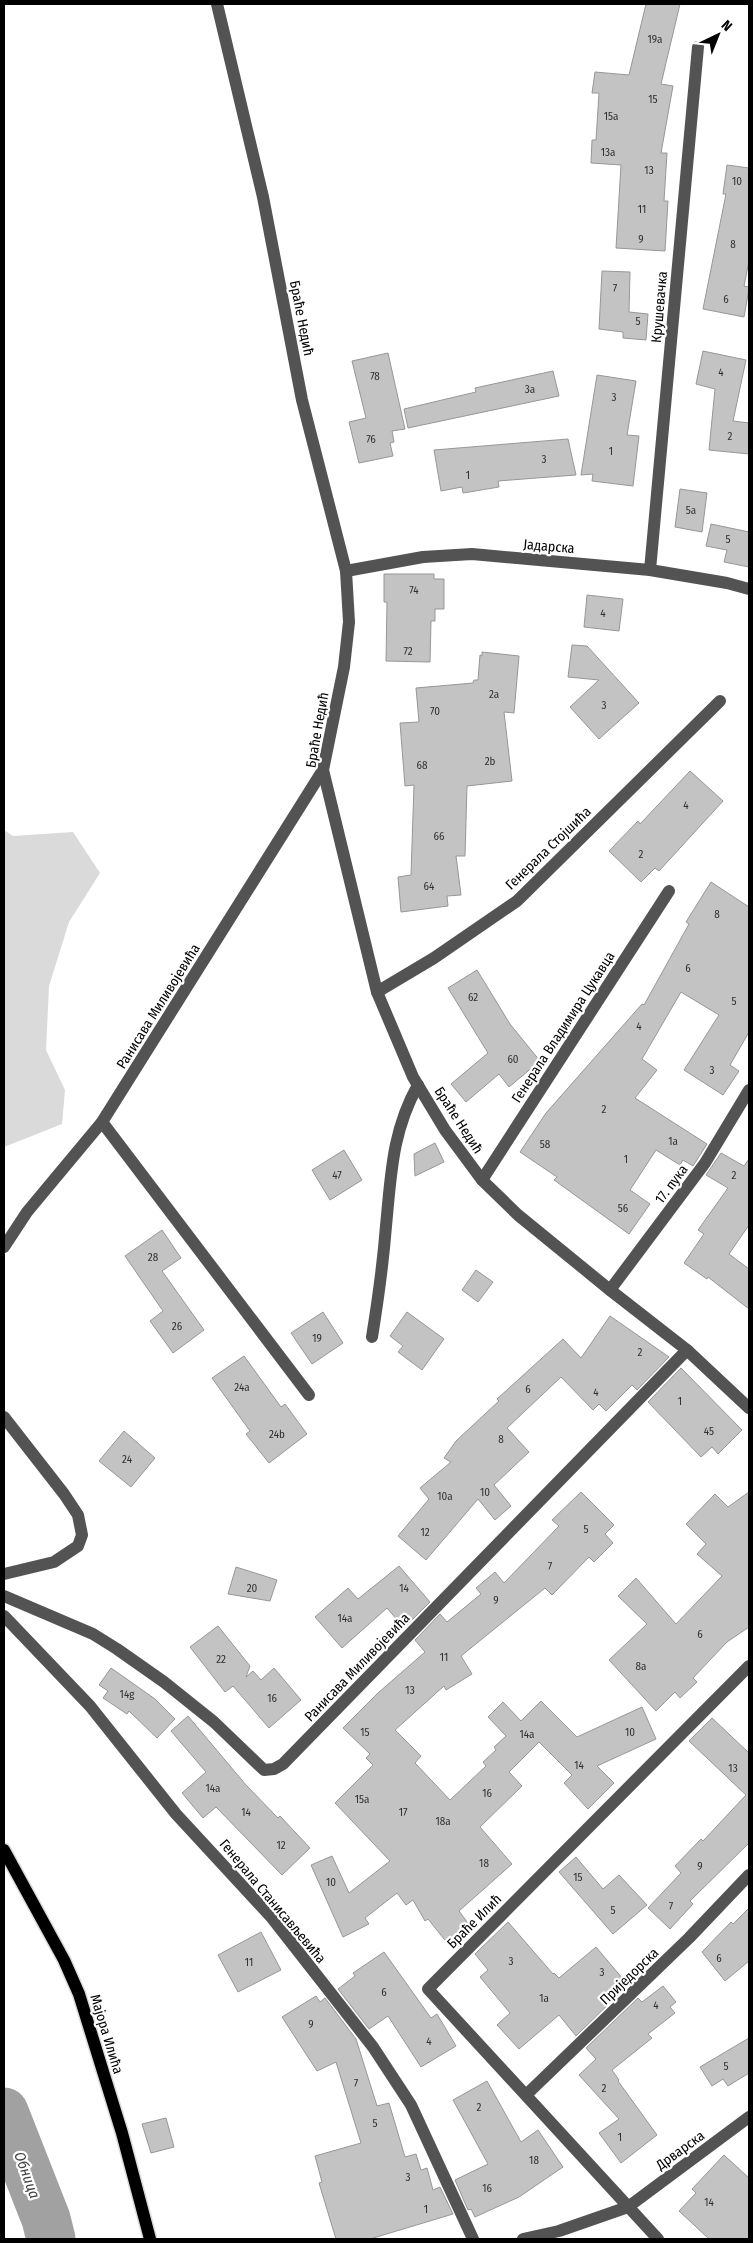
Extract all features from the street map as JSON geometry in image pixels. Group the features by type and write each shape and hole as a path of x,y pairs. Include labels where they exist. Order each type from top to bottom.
{"main road":[{"name":"Мајора Илића","path":"4,1850 64,1960 78,1994 122,2134 150,2239"}],"street":[{"name":"Браће Недић","path":"217,4 263,197 302,400 346,571 349,622 344,667 323,770 377,992 418,1085 445,1130 482,1180 501,1200 610,1290 687,1350 749,1408"},
{"name":"Крушевачка","path":"650,570 698,47"},
{"name":"Јадарска","path":"346,571 423,557 472,554 650,570 727,583 749,589"},
{"name":"Генерала Стојшића","path":"377,992 434,958 517,901 720,700"},
{"name":"Ранисава Миливојевића","path":"4,1246 27,1212 102,1122 323,770"},
{"name":"Генерала Владимира Цукавца","path":"482,1180 669,891"},
{"path":"372,1337 380,1288 394,1150 400,1122 418,1085"},
{"name":"17. пука","path":"610,1290 705,1163 749,1090"},
{"path":"102,1122 309,1395"},
{"name":"Ранисава Миливојевића","path":"4,1596 93,1634 117,1649 164,1682 214,1722 264,1770 274,1769 283,1764 687,1350"},
{"path":"4,1418 64,1494 78,1515 82,1535 78,1546 54,1562 4,1574"},
{"name":"Генерала Станисављевића","path":"4,1616 90,1706 176,1814 272,1918 373,2048 411,2105 473,2239"},
{"name":"Браће Илић","path":"658,2239 428,1989 749,1666"},
{"name":"Приједорска","path":"526,2095 690,1938 749,1875"},
{"name":"Дрварска","path":"523,2239 559,2232 628,2207 749,2118"}],"shaded area":[{"path":"4,830 13,836 73,832 100,873 69,922 49,986 46,1050 65,1090 62,1124 4,1147"}],"building":[{"path":"646,4 680,4 661,84 673,86 661,153 667,153 664,201 668,201 665,251 616,248 621,165 591,163 592,140 596,140 599,93 592,93 595,72 629,75"},
{"path":"727,165 749,168 749,261 744,286 749,287 749,289 744,317 703,309 726,194 723,194"},
{"path":"602,271 630,272 629,312 648,314 646,340 623,338 623,332 599,329"},
{"path":"703,351 746,360 733,421 749,423 749,454 709,450 715,389 696,384"},
{"path":"388,353 405,429 392,431 394,442 390,443 393,456 359,463 349,422 366,418 352,361"},
{"path":"553,371 559,396 408,428 404,409 476,392 475,388"},
{"path":"597,375 636,381 627,435 639,436 633,486 592,481 593,474 581,475"},
{"path":"568,439 576,475 498,481 499,487 463,493 462,487 441,491 434,450"},
{"path":"680,489 707,493 702,532 675,527"},
{"path":"711,524 749,532 749,567 724,562 727,550 706,546"},
{"path":"384,574 434,574 434,579 444,579 444,609 435,609 435,621 431,621 430,662 386,661 387,602 384,602"},
{"path":"587,595 623,599 619,631 584,627"},
{"path":"572,645 587,646 639,703 599,739 570,707 599,680 568,677"},
{"path":"482,652 519,656 514,713 504,712 512,781 467,786 465,856 456,856 461,895 447,896 448,906 401,912 398,877 411,875 414,785 405,786 400,723 419,722 416,688 473,683 474,680 478,680 480,655 482,656"},
{"path":"690,771 723,801 659,871 655,868 641,882 609,851 638,821 640,824"},
{"path":"711,882 749,907 749,1032 730,1065 739,1071 723,1095 684,1070 719,1015 681,992 642,1059 657,1070 635,1098 707,1144 693,1166 683,1160 680,1165 656,1150 630,1190 650,1204 629,1234 554,1180 557,1177 520,1152 546,1113 642,1004 644,1005 689,924 686,922"},
{"path":"477,970 510,1024 540,1061 509,1087 499,1074 466,1102 451,1084 488,1053 448,988"},
{"path":"435,1143 444,1162 415,1176 414,1154"},
{"path":"344,1150 362,1180 330,1200 312,1170"},
{"path":"721,1153 744,1166 749,1159 749,1225 729,1254 749,1269 749,1309 708,1277 707,1279 684,1263 704,1234 698,1230 728,1188 706,1175"},
{"path":"162,1230 181,1258 162,1271 204,1330 173,1353 150,1321 163,1311 125,1256"},
{"path":"476,1270 493,1282 478,1302 462,1290"},
{"path":"323,1312 343,1343 312,1364 291,1333"},
{"path":"407,1312 444,1339 422,1370 398,1352 403,1346 390,1336"},
{"path":"610,1316 669,1357 637,1390 632,1385 606,1411 599,1404 593,1410 561,1377 507,1428 529,1452 494,1485 511,1506 495,1520 478,1499 426,1560 398,1536 429,1499 420,1488 451,1462 444,1458 456,1441 499,1401 497,1399 563,1339 581,1358"},
{"path":"244,1356 281,1407 285,1404 307,1434 269,1463 246,1434 250,1431 212,1378"},
{"path":"681,1368 742,1430 718,1454 712,1447 701,1457 648,1402"},
{"path":"124,1431 155,1458 131,1487 99,1461"},
{"path":"581,1492 614,1525 605,1534 613,1543 594,1562 589,1557 552,1595 545,1588 461,1656 472,1674 446,1690 444,1686 395,1730 421,1756 415,1763 450,1800 486,1766 483,1762 496,1750 494,1747 506,1736 488,1717 503,1702 521,1721 541,1701 577,1737 642,1707 656,1739 597,1766 614,1783 588,1809 564,1783 572,1775 539,1742 509,1772 522,1786 480,1827 512,1864 459,1911 470,1926 448,1944 428,1919 425,1921 413,1900 406,1905 397,1893 365,1918 369,1924 343,1937 311,1865 332,1856 349,1893 390,1861 335,1803 373,1765 366,1758 370,1754 343,1728 378,1693 425,1652 415,1640 440,1614 447,1622 481,1594 476,1588 495,1572 504,1583 559,1526 552,1520"},
{"path":"749,1492 749,1627 727,1642 693,1678 697,1682 680,1698 675,1692 656,1711 609,1660 647,1624 618,1596 636,1578 676,1624 722,1576 697,1554 706,1544 686,1524 715,1494 728,1507"},
{"path":"399,1566 430,1602 404,1628 387,1608 342,1648 315,1617 348,1588 358,1599"},
{"path":"236,1567 277,1580 270,1601 228,1594"},
{"path":"218,1626 250,1666 246,1677 253,1671 261,1680 274,1668 301,1700 269,1728 233,1686 225,1692 190,1647"},
{"path":"111,1668 155,1699 175,1719 157,1738 129,1711 127,1714 103,1698 108,1691 99,1685"},
{"path":"188,1716 246,1785 278,1818 280,1816 310,1848 282,1875 216,1807 203,1818 182,1793 206,1772 171,1731"},
{"path":"712,1718 749,1753 749,1843 690,1901 693,1904 670,1929 648,1908 681,1873 675,1866 701,1839 703,1841 746,1795 689,1741"},
{"path":"576,1857 603,1889 619,1875 647,1905 613,1934 559,1872"},
{"path":"749,1908 749,1961 725,1981 702,1952 731,1922 733,1924"},
{"path":"508,1922 553,1974 559,1978 596,1947 628,1985 576,2036 559,2015 519,2049 497,2025 510,2013 480,1977 488,1970 475,1954"},
{"path":"261,1932 281,1970 238,1992 218,1955"},
{"path":"384,1952 431,2018 437,2014 456,2046 421,2067 388,2016 369,2029 338,1989 355,1976 353,1973"},
{"path":"663,1986 676,2002 670,2007 675,2013 648,2034 652,2038 612,2070 657,2135 621,2163 599,2133 619,2119 579,2075 596,2059 586,2048 638,1998 642,2002"},
{"path":"316,1996 320,2002 325,1998 356,2039 377,2106 389,2103 405,2157 416,2154 421,2170 427,2168 433,2190 440,2187 453,2214 370,2239 336,2239 319,2183 322,2182 315,2156 361,2143 336,2062 317,2071 282,2017"},
{"path":"749,2038 749,2073 728,2086 723,2079 712,2086 700,2067"},
{"path":"487,2081 521,2142 538,2130 563,2167 519,2197 475,2217 471,2209 468,2210 455,2180 488,2164 453,2100"},
{"path":"166,2118 174,2147 151,2153 142,2124"},
{"path":"724,2155 749,2178 749,2239 709,2239 679,2211 696,2193 692,2189"}],"waterway":[{"name":"Обница","path":"4,2112 46,2219 51,2239"}]}
